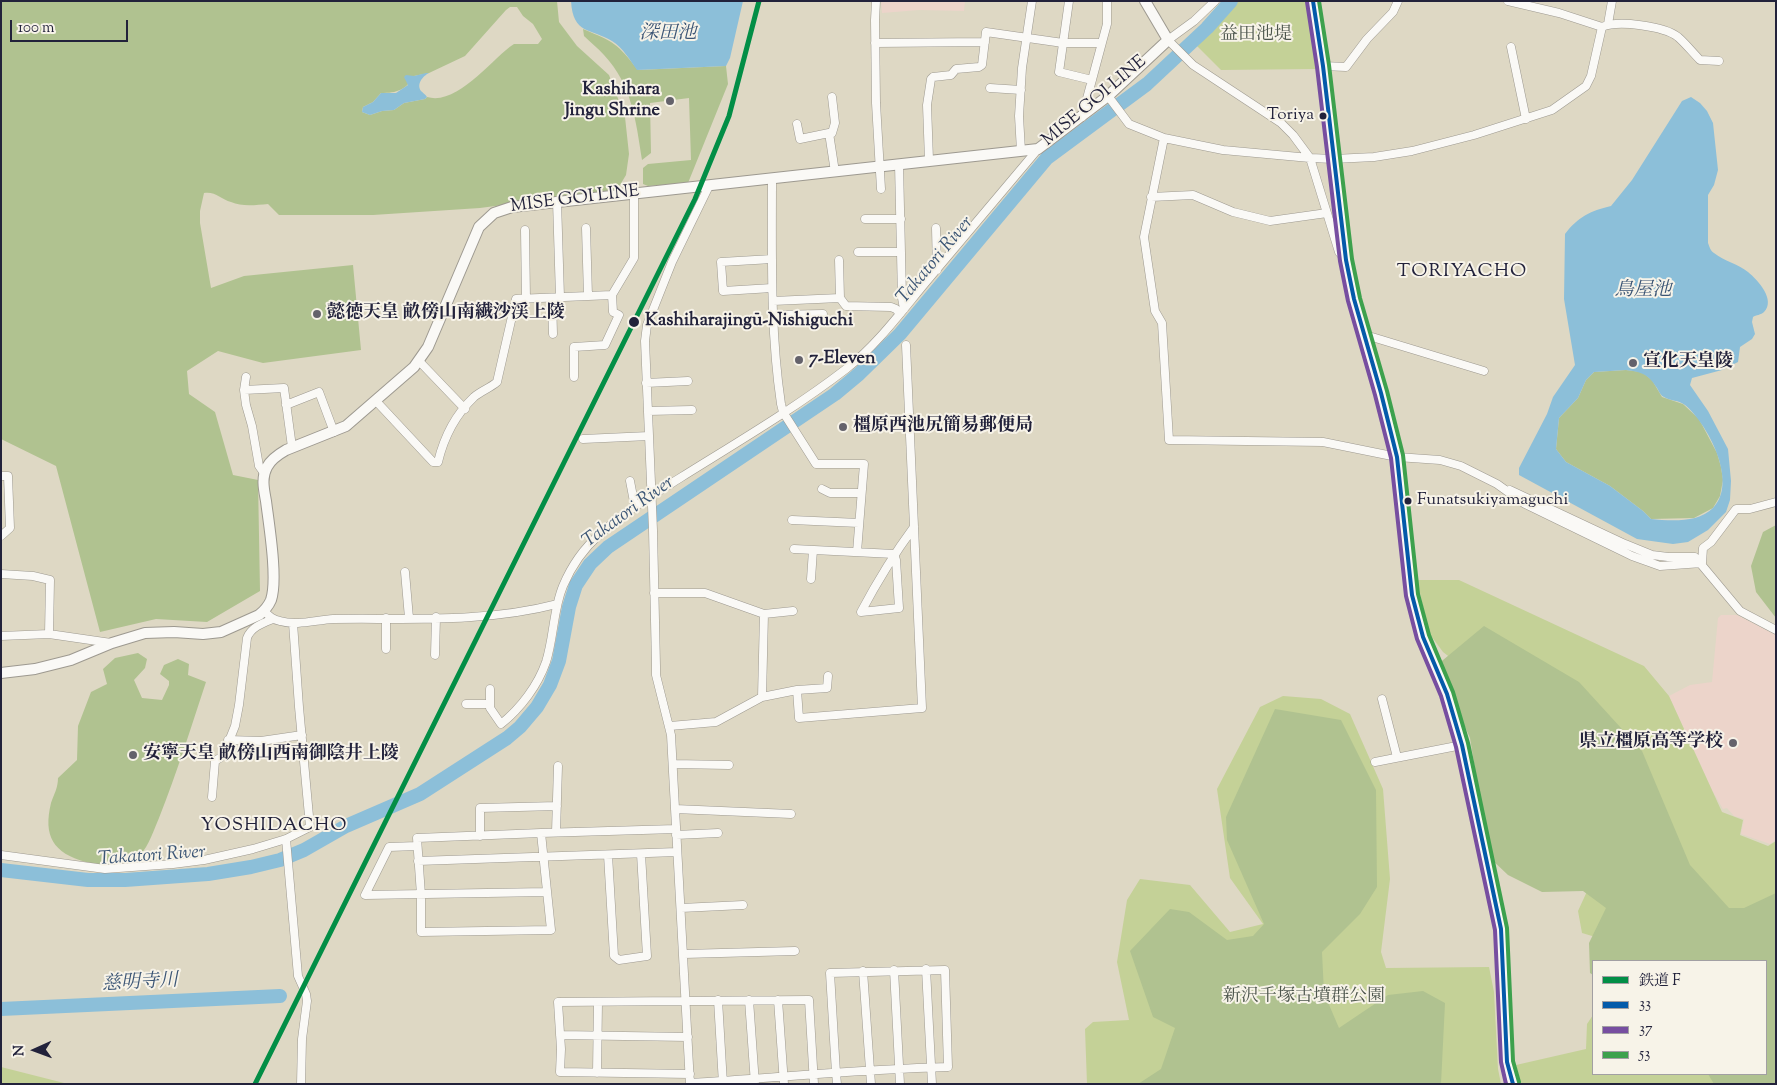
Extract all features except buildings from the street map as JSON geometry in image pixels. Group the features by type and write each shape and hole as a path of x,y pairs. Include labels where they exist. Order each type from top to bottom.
{"main road":[{"path":"1145,1 1170,43"},
{"path":"1313,1 1323,66 1346,260 1364,338 1381,393 1397,457 1412,595 1423,637 1447,694 1462,745 1501,929 1507,1062 1514,1084"},
{"name":"MISE GOI LINE","path":"264,473 277,454 334,432 353,421 404,377 419,361 439,323 475,235 494,212 557,201 634,192 708,186 1038,149 1109,97 1170,43"},
{"path":"1,673 71,660 132,636 159,632 203,634 221,632 259,615 271,600 273,582 271,543 263,482 264,473"}],"street":[{"path":"876,1 875,44 881,189"},
{"path":"1021,150 1019,116 1032,1"},
{"path":"1069,1 1059,72 1092,80"},
{"path":"1082,117 1106,24 1107,1"},
{"path":"1215,1 1170,43 1193,65 1281,123 1294,135 1310,158 1339,252 1346,260"},
{"path":"1323,66 1346,67 1366,39 1393,12 1398,1"},
{"path":"1508,1 1605,25 1631,25 1668,31 1678,37 1700,60 1719,61"},
{"path":"1109,97 1129,124 1164,138 1223,150 1334,159 1374,157 1412,151 1552,110 1586,86 1591,76 1612,1"},
{"path":"929,160 926,105 931,79 933,77 950,75 956,69 979,67 982,65 986,32 1064,43 1101,43"},
{"path":"875,44 985,42"},
{"path":"1512,47 1526,119"},
{"path":"990,88 1021,90"},
{"path":"797,124 800,140 832,133 835,123 832,97"},
{"path":"829,134 835,172"},
{"path":"1164,138 1144,237 1155,311 1162,323 1169,440 1323,442 1397,457 1440,460 1461,466 1652,555 1696,557 1740,611 1776,630"},
{"path":"490,689 490,708 501,724 519,707 529,694 546,662 557,604 572,568 585,550 600,534 635,507 651,500 784,414 846,368 877,340 1038,149"},
{"path":"898,164 901,219 902,311"},
{"path":"772,179 773,316 778,378 784,414 816,464 864,464 857,552"},
{"path":"708,186 678,247 647,325 645,341 653,530 656,675 670,726 690,1083 784,1081 813,1075 836,1073 870,1070 948,1067 945,970 830,973 836,1073 837,1084"},
{"path":"574,377 574,347 605,345 619,315 613,312 612,295 634,258 634,192"},
{"path":"1151,197 1193,195 1233,212 1270,220 1328,213"},
{"path":"553,334 556,297 557,201"},
{"path":"865,220 901,219"},
{"path":"586,228 588,296"},
{"path":"936,228 937,270"},
{"path":"525,230 526,299"},
{"path":"858,252 901,252"},
{"path":"772,259 721,262 723,291 772,288"},
{"path":"839,260 840,298 846,306 891,306 902,311"},
{"path":"376,401 433,462 438,462 446,436 464,409 476,396 497,382 516,299 612,295"},
{"path":"773,301 840,298"},
{"path":"773,316 823,314"},
{"path":"1364,338 1372,337 1484,371"},
{"path":"797,690 799,718 922,708 906,345"},
{"path":"419,361 464,409"},
{"path":"246,377 244,390 246,405 259,466 264,473"},
{"path":"646,383 688,381"},
{"path":"244,390 284,388 292,447"},
{"path":"286,405 319,392 334,432"},
{"path":"648,411 692,410"},
{"path":"583,439 649,436"},
{"path":"1,476 8,476 10,528 1,536"},
{"path":"630,481 635,507"},
{"path":"822,489 830,494 861,493"},
{"path":"1702,563 1702,548 1711,542 1736,509 1750,509 1776,502"},
{"path":"792,520 859,523"},
{"path":"894,554 899,608 861,612 894,554 914,527"},
{"path":"794,549 894,554"},
{"path":"811,580 813,550"},
{"path":"405,572 409,618"},
{"path":"1,574 33,576 50,580 49,634"},
{"path":"654,593 705,594 764,614 793,611"},
{"path":"264,611 273,619 293,623 324,619 409,618 521,612 557,604"},
{"path":"762,697 764,614"},
{"path":"435,655 436,617"},
{"path":"386,618 386,649"},
{"path":"212,797 215,761 223,756 237,719 249,632 273,619"},
{"path":"1,855 91,868 119,869 204,860 287,842 310,827 293,623"},
{"path":"1,636 49,634 112,643"},
{"path":"670,726 716,722 762,697 797,690 827,688 828,676"},
{"path":"1382,700 1397,757"},
{"path":"466,704 490,704"},
{"path":"228,740 261,741 302,735"},
{"path":"1375,762 1462,745"},
{"path":"673,764 728,765"},
{"path":"556,832 558,766"},
{"path":"480,836 480,808 557,806"},
{"path":"675,810 791,814"},
{"path":"541,833 551,930 421,932 421,895 417,838 556,832 718,833"},
{"path":"287,842 298,976 307,1001 302,1039 301,1084"},
{"path":"417,846 390,847 365,896 547,892"},
{"path":"418,861 677,852"},
{"path":"608,855 614,956 619,960 647,956 641,854"},
{"path":"681,908 743,905"},
{"path":"684,954 795,951"},
{"path":"926,969 932,1084"},
{"path":"894,970 900,1084"},
{"path":"863,972 871,1084"},
{"path":"718,1000 723,1083"},
{"path":"750,1000 755,1081"},
{"path":"778,1000 784,1081"},
{"path":"690,1074 560,1072 558,1002 809,1000 814,1084"},
{"path":"596,1073 598,1002"},
{"path":"560,1035 688,1037"}],"shaded area":[{"path":"883,1 965,1 964,11 919,10 882,13 881,3"},
{"name":"県立橿原高等学校","path":"1721,615 1737,615 1776,635 1776,840 1770,844 1741,834 1744,819 1734,816 1727,808 1723,809 1712,790 1669,696 1690,685 1712,682 1718,618"}],"green space":[{"path":"1,1 557,1 559,22 577,46 609,75 625,117 629,154 626,175 617,190 480,208 373,215 279,215 268,204 240,205 227,201 215,194 204,193 200,211 200,223 211,288 244,276 353,265 361,350 263,363 218,351 187,371 189,394 215,412 233,475 258,480 260,591 207,622 156,619 100,632 56,466 1,439","holes":["510,7 517,7 523,16 533,24 542,39 538,44 514,44 474,80 450,95 439,98 427,97 404,103 394,110 370,115 362,112 363,107 373,102 381,93 400,90 408,85 414,76 429,73 465,56 506,10"]},
{"name":"益田池堤","path":"1236,1 1309,1 1316,69 1221,70 1196,45"},
{"path":"583,29 614,44 638,70 726,66 728,84 688,183 648,186 643,184 643,168 648,164 691,160 689,98 650,103 651,153 642,160 635,118 627,91 602,52 584,36"},
{"path":"1626,370 1642,372 1652,380 1662,397 1683,404 1699,419 1717,453 1721,467 1723,480 1720,496 1713,508 1694,518 1651,519 1610,486 1566,462 1556,449 1559,418 1578,398 1586,380 1594,372"},
{"path":"1776,525 1776,618 1756,592 1751,566 1763,532"},
{"path":"1417,580 1459,580 1644,666 1669,696 1722,812 1743,820 1740,835 1768,846 1776,841 1776,1084 1521,1084 1516,1065 1586,1049 1587,1024 1592,1016 1592,1075 1767,1075 1767,960 1609,941 1582,933 1578,911 1589,887 1474,676 1443,652 1429,633"},
{"path":"1484,626 1579,682 1642,751 1690,865 1729,908 1744,908 1776,893 1776,1084 1714,1084 1709,1075 1767,1075 1767,960 1592,960 1592,974 1590,973 1589,943 1606,908 1583,891 1542,892 1508,875 1489,857 1470,738 1437,665"},
{"path":"138,653 147,659 145,668 134,680 142,698 162,700 169,681 160,674 164,665 178,659 189,664 188,675 206,682 166,801 146,847 135,859 121,864 107,865 86,862 65,854 53,841 48,825 51,803 57,788 58,778 77,760 78,726 91,692 107,684 103,669 115,658"},
{"name":"新沢千塚古墳群公園","path":"1283,696 1321,699 1350,714 1383,789 1390,879 1381,952 1386,968 1489,967 1494,992 1498,1069 1501,1084 1087,1084 1085,1029 1093,1022 1129,1020 1117,962 1127,900 1140,879 1190,885 1230,932 1263,924 1230,878 1217,789 1260,707"},
{"name":"新沢千塚古墳群公園","path":"1275,709 1341,720 1376,790 1377,887 1360,914 1322,952 1324,993 1339,1028 1388,995 1423,991 1445,1003 1441,1084 1138,1084 1161,1069 1175,1028 1153,1017 1130,951 1170,909 1189,912 1227,940 1253,936 1264,924 1227,840 1226,817"},
{"path":"1,1067 68,1084 1,1084"}],"water":[{"name":"深田池","path":"571,1 743,1 730,58 726,66 637,70 620,47 612,41 579,25 572,12"},
{"path":"429,73 423,78 419,86 427,97 425,99 404,103 394,110 370,115 362,112 363,107 373,102 381,93 396,93 408,85 404,77 406,75 414,76"},
{"name":"鳥屋池","path":"1691,97 1700,103 1707,111 1713,123 1718,170 1714,185 1708,195 1708,243 1710,248 1718,256 1748,272 1761,285 1768,302 1764,312 1753,317 1752,322 1755,334 1752,339 1740,347 1738,362 1722,370 1692,378 1690,385 1708,411 1728,449 1731,481 1730,500 1726,512 1708,530 1688,542 1673,544 1637,539 1519,475 1519,468 1547,414 1553,397 1575,365 1564,299 1565,234 1585,216 1611,206 1632,180 1682,101","holes":["1626,370 1640,373 1647,377 1663,396 1685,405 1694,414 1710,439 1717,454 1723,483 1720,497 1713,508 1707,513 1684,520 1651,519 1610,486 1566,462 1556,449 1559,418 1578,398 1586,380 1594,372"]}],"waterway":[{"name":"Takatori River","path":"1,870 88,880 125,880 208,874 280,860 304,850 346,826 420,794 507,738 520,727 537,707 550,685 559,661 569,607 576,585 590,564 608,547 835,394 859,374 900,334 1047,158 1147,84 1207,28 1231,1"},
{"name":"慈明寺川","path":"1,1009 280,996"}],"rail line":[{"name":"F","path":"255,1084 695,199 729,116 759,1"}],"transit line":[{"name":"33","path":"1313,1 1323,66 1346,260 1354,299 1397,457 1412,595 1423,637 1447,694 1462,745 1501,929 1507,1062 1513,1084"},
{"name":"53","path":"1319,1 1329,65 1352,259 1360,298 1403,455 1418,594 1429,635 1453,692 1468,743 1507,928 1513,1061 1519,1082"},
{"name":"37","path":"1307,2 1317,67 1340,261 1348,301 1391,458 1406,596 1417,639 1441,696 1456,747 1495,930 1501,1062 1506,1084"}],"place":[{"name":"Kashihara Jingu Shrine","path":"670,101"},
{"name":"Toriya","path":"1323,116"},
{"name":"懿徳天皇 畝傍山南繊沙渓上陵","path":"317,314"},
{"name":"Kashiharajingū-Nishiguchi","path":"634,322"},
{"name":"7-Eleven","path":"799,360"},
{"name":"宣化天皇陵","path":"1633,363"},
{"name":"橿原西池尻簡易郵便局","path":"843,427"},
{"name":"Funatsukiyamaguchi","path":"1408,501"},
{"name":"県立橿原高等学校","path":"1733,743"},
{"name":"安寧天皇 畝傍山西南御陰井上陵","path":"133,755"}],"district":[{"name":"TORIYACHO","path":"1462,273"},
{"name":"YOSHIDACHO","path":"274,827"}]}
